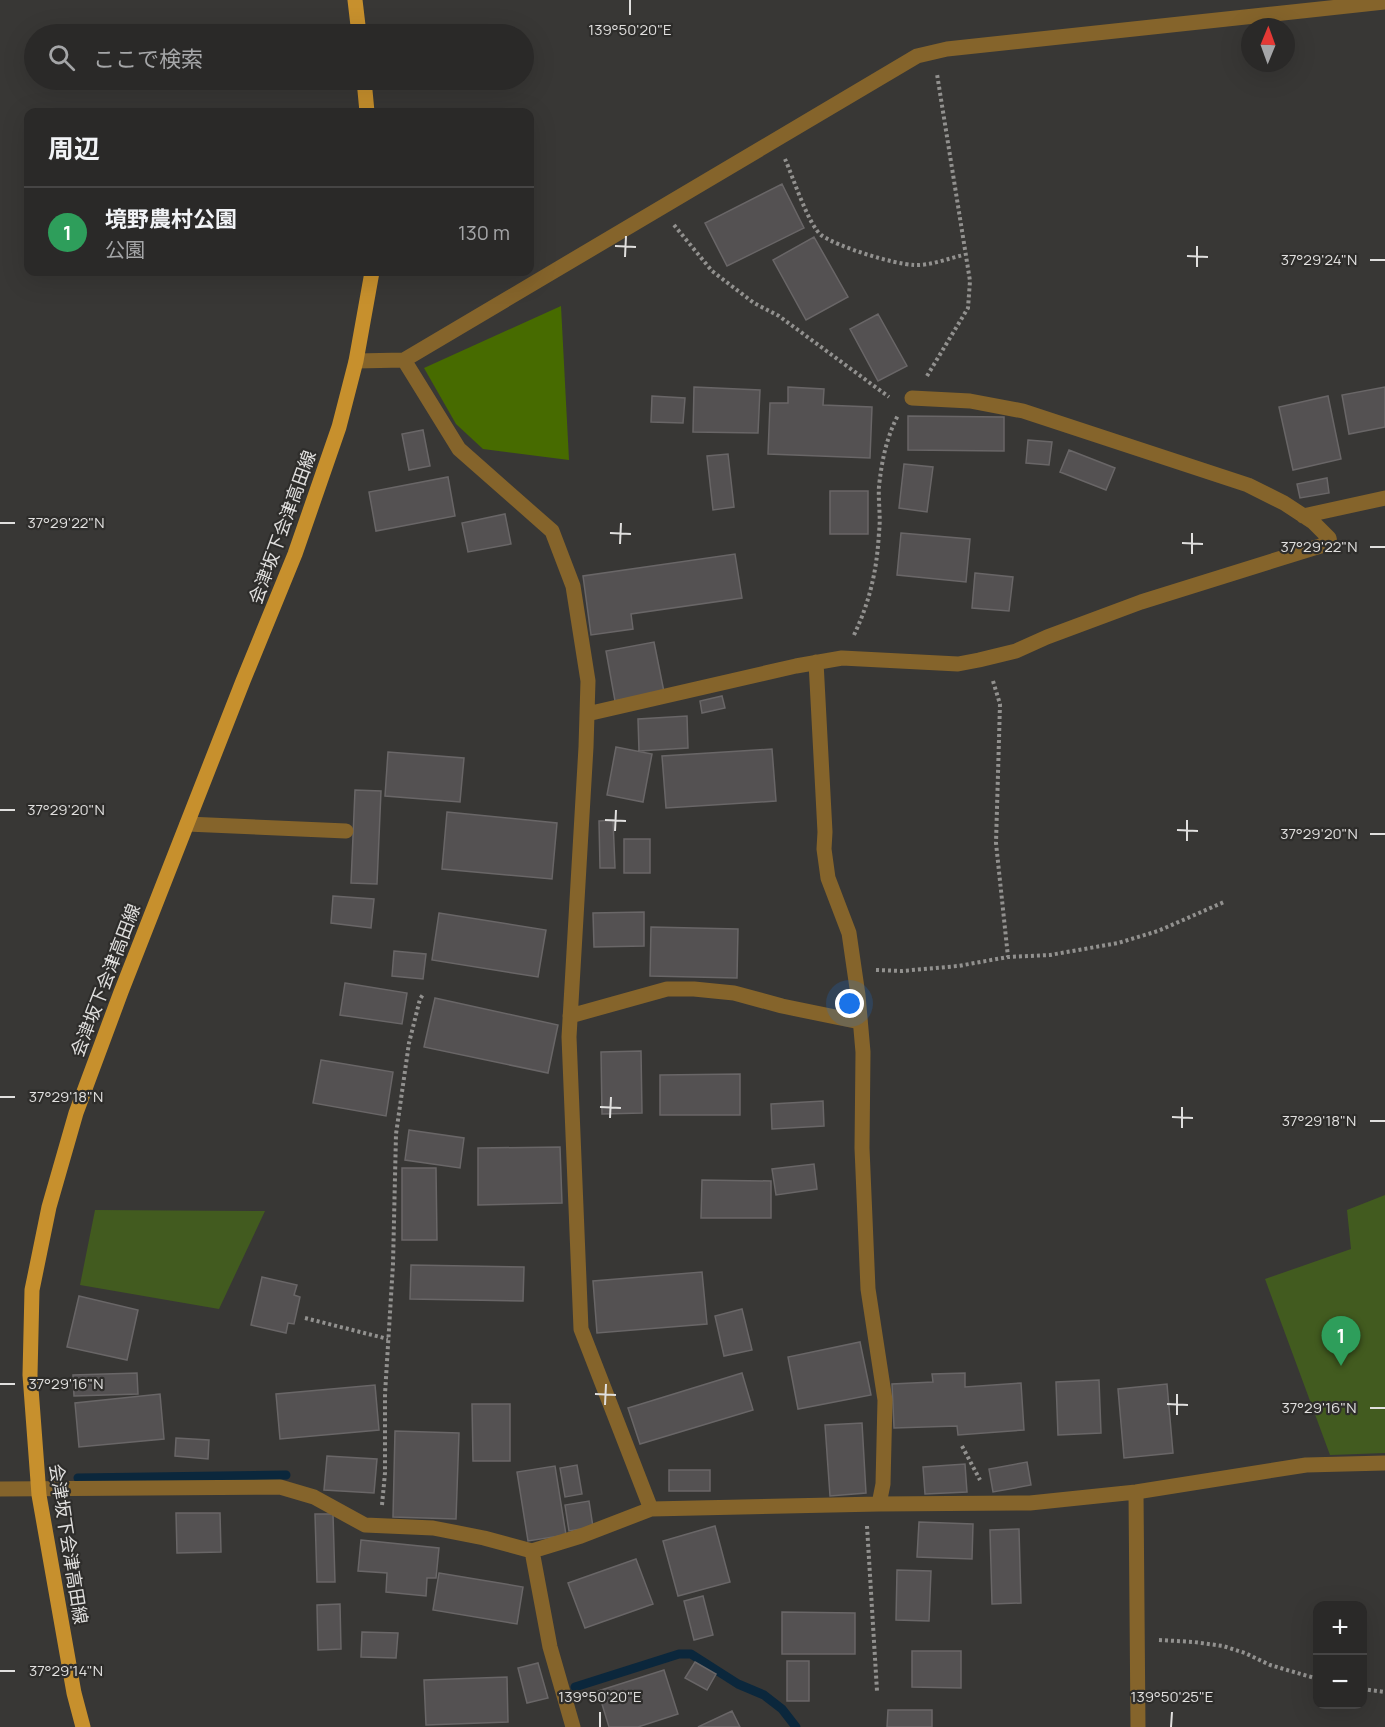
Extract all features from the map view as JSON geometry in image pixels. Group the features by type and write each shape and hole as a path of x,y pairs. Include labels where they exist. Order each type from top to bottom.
{"main road":[{"path":"355,0 358,24"},
{"path":"364,90 366,108"},
{"name":"会津坂下会津高田線","path":"82,1727 38,1488 30,1376 32,1290 49,1207 76,1113 243,681 295,555 339,427 356,361 371,276"}],"street":[{"path":"356,361 404,360 917,56 959,47 1385,2"},
{"path":"404,360 459,449 552,531 573,586 588,681 569,1037 581,1329 651,1509"},
{"path":"587,714 842,658 958,664 979,660 1016,651 1056,633 1141,602 1330,543 1329,538 1303,516 1284,503 1248,485 1023,411 970,401 908,403"},
{"path":"1303,516 1385,498"},
{"path":"816,662 824,849 828,878 849,933 863,1052 862,1148 868,1289 885,1400 883,1484 872,1504"},
{"path":"187,824 346,831"},
{"path":"570,1016 667,989 694,989 734,993 782,1006 860,1022"},
{"path":"0,1489 280,1487 314,1497 365,1525 433,1528 484,1538 532,1551 581,1536 651,1509 1030,1503 1136,1492 1306,1465 1385,1463"},
{"path":"1136,1492 1138,1727"},
{"path":"532,1551 550,1647 573,1727"}],"path":[{"path":"842,658 867,607 875,570 880,531 879,487 887,437 899,413 908,403 968,308 970,280 964,255 934,52"},
{"path":"777,139 812,222 821,235 854,250 893,262 916,265 964,255"},
{"path":"661,207 684,239 712,271 754,303 779,316 825,352 908,403"},
{"path":"979,660 995,684 1000,704 996,843 1008,957"},
{"path":"854,969 902,971 958,966 1008,957 1050,955 1118,943 1158,931 1224,902"},
{"path":"380,1526 385,1473 385,1394 393,1264 396,1134 409,1043 420,999 424,993"},
{"path":"305,1318 388,1339"},
{"path":"962,1446 980,1479 982,1503"},
{"path":"872,1504 877,1691"},
{"path":"1137,1639 1223,1646 1270,1665 1313,1678"},
{"path":"1367,1690 1385,1692"}],"green space":[{"path":"561,306 569,460 483,449 456,424 424,368"},
{"path":"1385,1195 1385,1453 1330,1455 1265,1279 1351,1249 1347,1210"},
{"path":"95,1210 265,1211 219,1309 80,1285"}],"building":[{"path":"782,184 804,228 727,266 705,223"},
{"path":"814,237 848,297 806,320 773,260"},
{"path":"878,314 907,366 878,381 850,329"},
{"path":"694,387 760,390 758,433 693,432"},
{"path":"788,387 824,389 823,405 872,407 870,458 768,454 770,403 788,403"},
{"path":"1385,387 1385,427 1349,434 1342,395"},
{"path":"652,396 685,398 683,423 651,422"},
{"path":"1328,396 1341,459 1293,470 1279,407"},
{"path":"908,416 1004,417 1004,451 908,450"},
{"path":"423,430 430,466 409,470 402,434"},
{"path":"1028,440 1052,442 1049,465 1026,463"},
{"path":"1069,450 1115,468 1106,490 1060,472"},
{"path":"728,454 734,507 713,510 707,456"},
{"path":"904,464 933,467 927,512 899,508"},
{"path":"448,477 455,516 376,531 369,492"},
{"path":"1327,478 1329,493 1300,498 1297,484"},
{"path":"830,491 868,491 868,534 830,534"},
{"path":"505,514 511,544 468,552 462,523"},
{"path":"901,533 970,539 966,582 897,575"},
{"path":"735,554 742,598 631,614 633,629 591,635 583,576"},
{"path":"975,573 1013,577 1009,611 972,608"},
{"path":"654,642 664,692 615,701 606,651"},
{"path":"722,696 725,708 702,713 700,701"},
{"path":"687,716 688,748 639,751 638,719"},
{"path":"616,747 652,754 643,802 607,795"},
{"path":"772,749 776,801 666,808 662,756"},
{"path":"388,752 464,758 460,802 385,796"},
{"path":"355,790 381,791 377,884 351,883"},
{"path":"447,812 557,823 552,879 442,869"},
{"path":"613,820 615,868 600,868 599,821"},
{"path":"624,839 650,839 650,873 624,873"},
{"path":"333,896 374,899 371,928 331,923"},
{"path":"644,912 644,946 594,947 593,913"},
{"path":"439,913 546,930 538,977 432,960"},
{"path":"651,927 738,929 737,978 650,976"},
{"path":"394,951 426,954 423,979 392,976"},
{"path":"345,983 407,993 402,1024 340,1015"},
{"path":"435,998 558,1025 548,1073 424,1047"},
{"path":"641,1051 642,1113 602,1114 601,1052"},
{"path":"321,1060 393,1072 386,1116 313,1103"},
{"path":"740,1074 740,1115 660,1115 660,1075"},
{"path":"823,1101 824,1126 772,1129 771,1104"},
{"path":"409,1130 464,1138 460,1168 405,1160"},
{"path":"560,1147 562,1203 478,1205 478,1148"},
{"path":"814,1164 817,1189 776,1195 772,1169"},
{"path":"402,1168 436,1168 437,1240 402,1240"},
{"path":"702,1180 771,1181 771,1218 701,1218"},
{"path":"411,1265 524,1267 523,1301 410,1299"},
{"path":"702,1272 707,1324 597,1333 593,1281"},
{"path":"262,1277 297,1285 294,1295 300,1297 294,1324 288,1323 286,1333 251,1325"},
{"path":"79,1296 138,1310 127,1360 67,1347"},
{"path":"742,1309 752,1350 724,1356 715,1316"},
{"path":"860,1342 871,1395 798,1409 788,1357"},
{"path":"137,1373 138,1394 74,1396 73,1375"},
{"path":"742,1373 753,1410 640,1444 628,1408"},
{"path":"965,1373 965,1387 1021,1383 1024,1430 958,1435 957,1426 894,1428 892,1384 933,1382 932,1374"},
{"path":"1099,1380 1101,1433 1058,1435 1056,1382"},
{"path":"1167,1384 1173,1453 1124,1458 1118,1389"},
{"path":"375,1385 379,1430 280,1439 276,1394"},
{"path":"160,1394 164,1439 79,1447 75,1403"},
{"path":"472,1404 510,1404 510,1461 473,1461"},
{"path":"862,1423 866,1493 830,1496 825,1425"},
{"path":"395,1431 459,1433 456,1519 393,1517"},
{"path":"176,1438 209,1440 208,1459 175,1456"},
{"path":"327,1456 377,1459 374,1493 324,1490"},
{"path":"1027,1462 1031,1485 993,1492 989,1469"},
{"path":"965,1464 967,1492 925,1494 923,1467"},
{"path":"577,1465 582,1494 565,1497 560,1468"},
{"path":"555,1466 566,1535 528,1541 517,1472"},
{"path":"669,1470 710,1470 710,1491 669,1491"},
{"path":"589,1501 593,1527 569,1531 565,1505"},
{"path":"176,1513 220,1513 221,1552 177,1553"},
{"path":"315,1514 333,1514 335,1582 317,1582"},
{"path":"919,1522 973,1524 972,1559 917,1557"},
{"path":"715,1526 730,1582 678,1596 663,1541"},
{"path":"1019,1529 1021,1603 992,1604 990,1530"},
{"path":"361,1540 439,1548 436,1578 427,1578 426,1596 386,1592 387,1573 358,1571"},
{"path":"636,1559 653,1604 585,1628 568,1583"},
{"path":"897,1570 931,1571 929,1621 896,1620"},
{"path":"439,1573 523,1587 517,1624 433,1610"},
{"path":"703,1596 713,1635 694,1640 684,1601"},
{"path":"340,1604 341,1649 318,1650 317,1605"},
{"path":"782,1612 855,1613 855,1654 782,1654"},
{"path":"362,1632 398,1633 396,1658 361,1657"},
{"path":"912,1651 961,1651 961,1688 912,1687"},
{"path":"787,1661 809,1661 809,1701 787,1701"},
{"path":"695,1662 716,1674 707,1690 685,1678"},
{"path":"538,1663 548,1698 527,1703 518,1668"},
{"path":"664,1670 678,1714 638,1727 609,1727 598,1691"},
{"path":"507,1677 508,1722 426,1725 424,1680"},
{"path":"888,1710 932,1710 932,1727 887,1727"},
{"path":"732,1711 740,1727 698,1727"}],"waterway":[{"path":"78,1478 286,1475"},
{"path":"575,1687 679,1654 691,1654 738,1684 764,1695 782,1709 796,1727"}],"place":[{"name":"境野農村公園","path":"1341,1366"}]}
